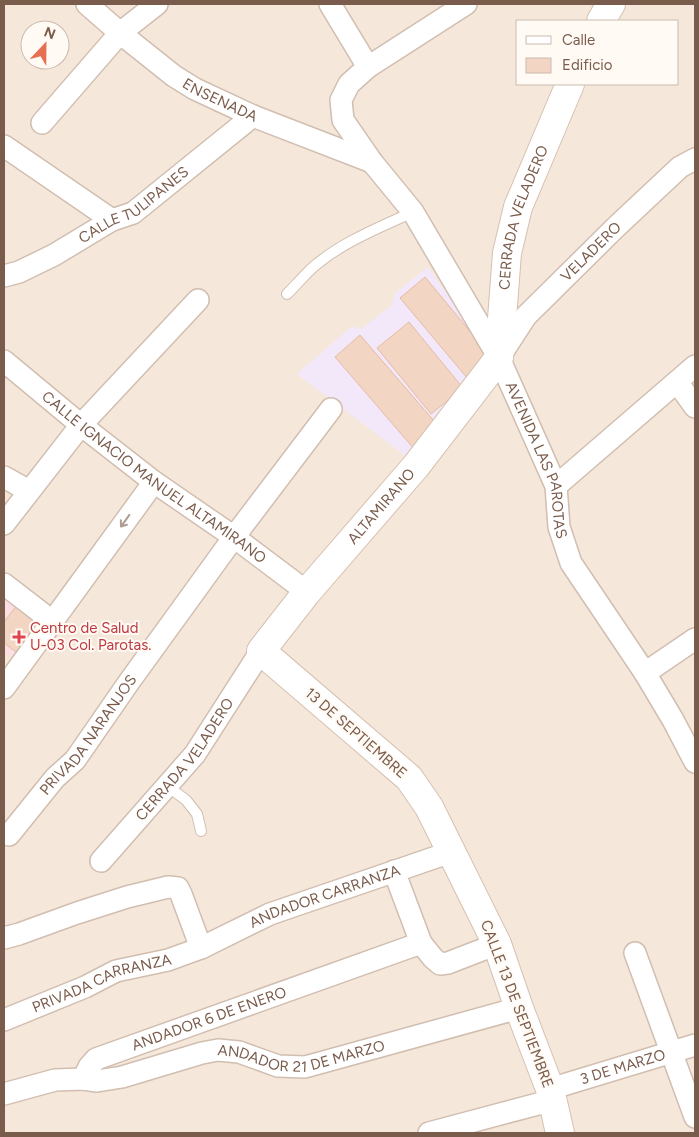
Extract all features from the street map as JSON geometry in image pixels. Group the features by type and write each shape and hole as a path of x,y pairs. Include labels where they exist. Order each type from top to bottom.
{"street":[{"name":"ENSENADA","path":"87,4 120,33 174,76 195,90 254,116 372,162"},
{"path":"42,123 120,33 157,4"},
{"path":"330,4 368,67"},
{"path":"602,20 611,4"},
{"name":"AVENIDA LAS PAROTAS","path":"460,5 368,67 350,84 341,100 343,120 372,162 413,212 499,358 556,486 559,528 571,562 647,676 695,762"},
{"name":"CERRADA VELADERO","path":"499,358 507,253 518,207 570,85"},
{"name":"CALLE TULIPANES","path":"4,276 19,272 54,255 112,220 133,213 254,116"},
{"path":"4,146 112,220"},
{"name":"VELADERO","path":"499,358 526,316 680,167 695,159"},
{"path":"4,524 81,425 198,300"},
{"name":"ALTAMIRANO","path":"261,651 307,592 416,466 499,358"},
{"name":"CALLE IGNACIO MANUEL ALTAMIRANO","path":"4,361 154,482 234,537 307,592"},
{"path":"556,486 695,366"},
{"path":"677,382 695,407"},
{"name":"PRIVADA NARANJOS","path":"9,835 55,778 75,760 134,674 331,409"},
{"path":"4,477 29,491"},
{"path":"4,688 154,482"},
{"path":"4,584 52,621"},
{"path":"647,676 695,640"},
{"name":"CERRADA VELADERO","path":"101,861 195,754 261,651"},
{"name":"13 DE SEPTIEMBRE","path":"261,651 409,778 429,806 451,852"},
{"name":"ANDADOR CARRANZA","path":"201,948 270,914 451,852"},
{"name":"CALLE 13 DE SEPTIEMBRE","path":"451,852 497,944 552,1094 560,1133"},
{"path":"394,871 421,943 440,964 448,963 497,944"},
{"path":"4,938 76,913 168,887 178,888 201,948"},
{"name":"ANDADOR 6 DE ENERO","path":"83,1079 88,1067 96,1059 421,943"},
{"name":"PRIVADA CARRANZA","path":"4,1020 85,987 116,971 168,960 201,948"},
{"path":"635,953 695,1117"},
{"name":"ANDADOR 21 DE MARZO","path":"83,1079 96,1081 122,1077 218,1050 239,1052 278,1066 305,1067 519,1008"},
{"name":"3 DE MARZO","path":"430,1133 695,1045"},
{"path":"4,1094 55,1080 83,1079"}],"lane":[{"path":"287,294 312,268 337,250 364,234 413,212"},
{"path":"167,786 186,800 197,814 201,831"}],"shaded area":[{"path":"4,4 695,4 695,1133 4,1133"},
{"path":"428,267 496,357 412,461 297,374 352,326 361,329 391,306 395,293"},
{"name":"Centro de Salud U-03 Col. Parotas.","path":"9,595 46,622 16,662 4,653 4,602"}],"building":[{"path":"425,277 492,358 468,379 400,298"},
{"path":"409,322 463,388 431,414 377,348"},
{"path":"360,335 440,428 415,450 335,357"},
{"path":"17,605 39,623 16,652 4,643 4,622"}],"place":[{"name":"Centro de Salud U-03 Col. Parotas.","path":"19,637"}]}
